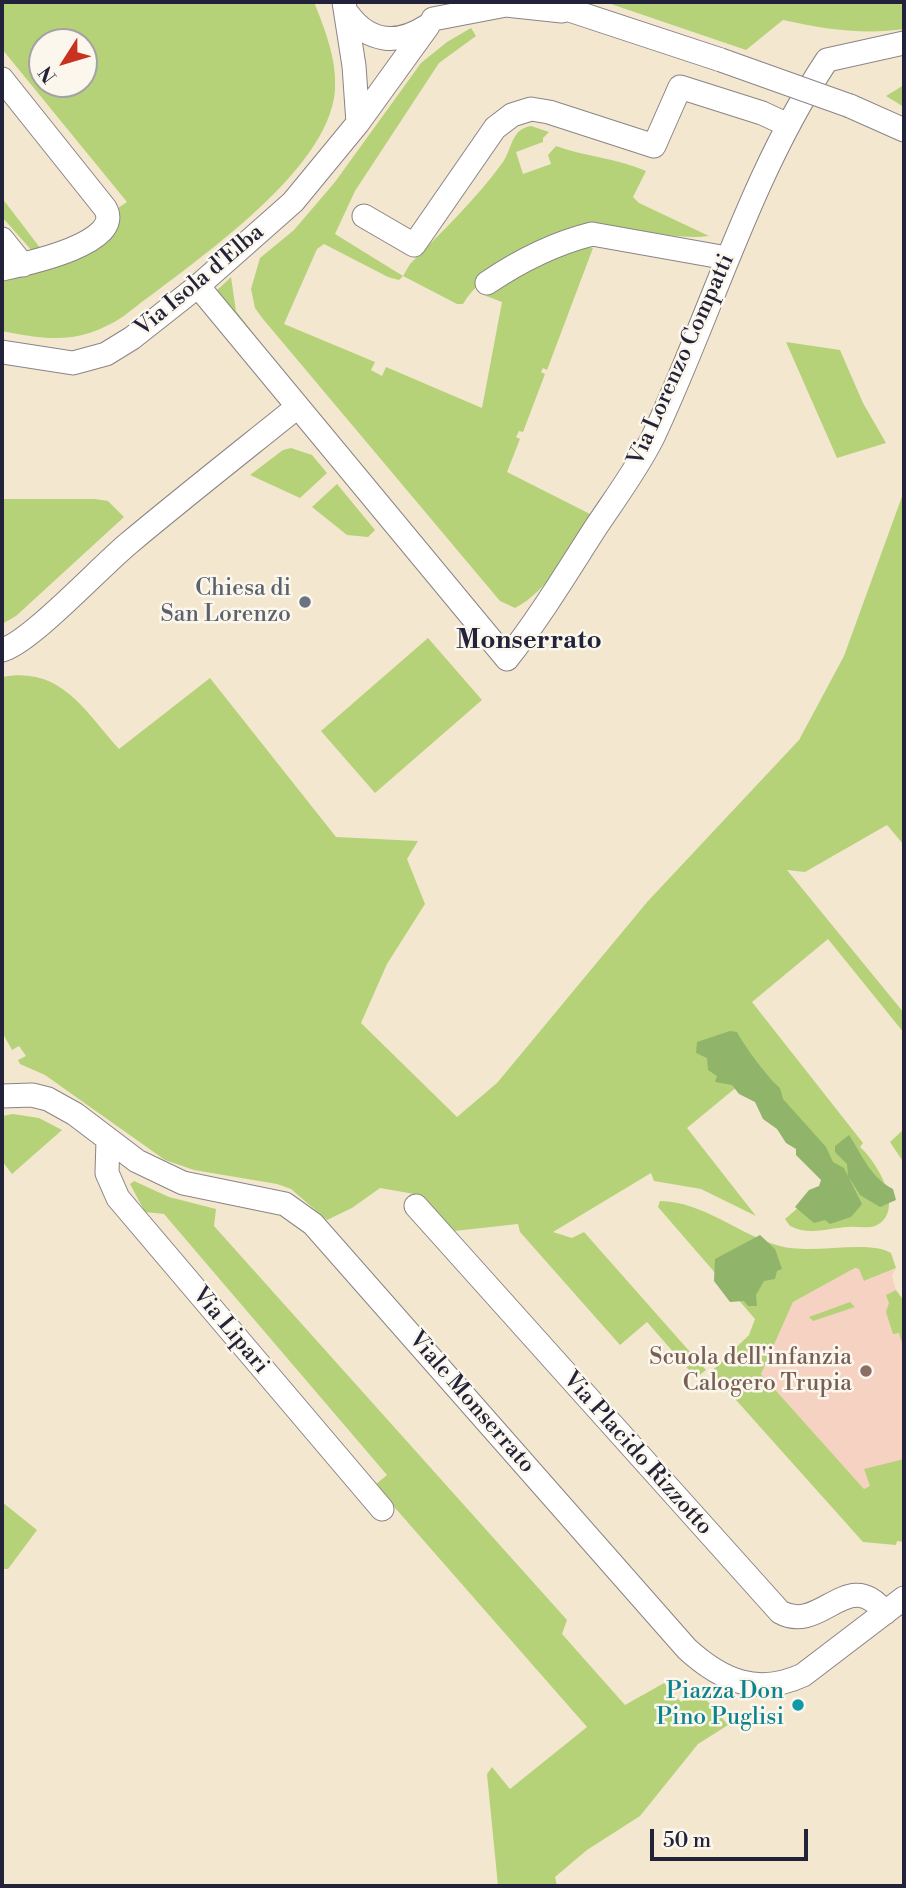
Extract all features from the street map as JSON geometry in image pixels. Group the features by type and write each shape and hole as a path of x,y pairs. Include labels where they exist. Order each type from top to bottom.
{"street":[{"path":"545,2 721,60 850,106 904,130"},
{"path":"346,8 372,36 391,40 411,37 434,15 506,5 568,11"},
{"path":"346,8 358,123"},
{"name":"Via Isola d'Elba","path":"2,352 73,363 106,354 132,338 198,286 293,202 358,123 434,15"},
{"name":"Via Lorenzo Compatti","path":"198,286 296,408 507,659 537,620 623,489 652,438 727,257 788,125 827,60 904,43"},
{"path":"2,79 105,208 109,217 106,228 97,237 64,252 12,267 2,239"},
{"path":"363,216 414,245 495,128 521,111 550,112 654,146 680,87 762,113 788,125"},
{"path":"487,283 522,262 575,238 592,234 727,257"},
{"path":"2,650 10,648 38,626 128,544 296,408"},
{"name":"Viale Monserrato","path":"2,1096 32,1095 47,1099 75,1114 137,1161 183,1183 285,1204 313,1224 687,1649 722,1677 756,1686 790,1681 803,1675 904,1598"},
{"name":"Via Lipari","path":"108,1140 107,1173 118,1198 382,1509"},
{"name":"Via Placido Rizzotto","path":"416,1206 773,1606 787,1616 807,1618 844,1596 852,1595 869,1598 885,1613"}],"shaded area":[{"path":"855,1268 859,1269 865,1281 896,1268 892,1276 897,1294 904,1301 904,1474 864,1489 761,1374 793,1302"}],"green space":[{"path":"2,2 314,2 332,56 335,90 327,122 308,154 251,216 124,316 94,332 50,338 2,331 2,277 108,242 119,218 115,210 127,202 42,98 98,98 98,28 28,28 28,81 2,49"},
{"path":"605,2 904,2 904,29 844,30 783,20 746,50"},
{"path":"471,28 476,36 439,63 355,191 335,234 403,276 399,280 388,277 324,244 317,249 284,324 375,362 371,370 382,376 386,367 482,408 502,302 486,296 500,281 582,246 593,248 547,370 543,368 541,372 545,374 523,432 519,431 516,437 520,439 507,472 594,516 549,580 527,601 515,608 500,601 263,319 255,308 251,289 260,258 294,230 335,182 421,63 447,42"},
{"path":"904,85 904,107 886,96"},
{"path":"531,126 549,132 543,142 516,152 523,174 551,164 548,155 556,146 635,167 646,171 633,197 639,203 709,236 679,236 593,227 503,268 473,290 463,304 457,304 403,276 410,264 493,176 519,131"},
{"path":"2,198 41,249 61,245 96,221 67,246 34,253 2,217"},
{"path":"231,277 236,311 272,357 272,361 214,293"},
{"path":"786,342 840,350 863,403 886,443 837,458"},
{"path":"291,448 312,455 327,473 300,498 250,475 283,450"},
{"path":"337,484 375,530 368,537 347,535 312,507"},
{"path":"904,491 904,845 887,825 805,872 787,870 904,1013 904,1033 828,939 752,1002 863,1143 860,1147 875,1165 886,1188 889,1200 884,1220 872,1227 812,1231 790,1226 785,1219 827,1183 744,1081 687,1128 756,1216 701,1189 654,1181 651,1173 553,1232 572,1238 584,1232 706,1370 696,1378 647,1322 620,1345 520,1232 518,1224 454,1231 420,1195 380,1188 352,1208 327,1220 291,1189 277,1184 194,1170 165,1160 45,1075 20,1064 18,1060 26,1056 19,1046 12,1050 2,1032 2,677 23,675 56,685 82,706 119,749 210,678 336,837 418,841 407,859 425,904 387,964 361,1023 457,1117 497,1083 648,901 799,740 844,656"},
{"path":"2,499 95,499 108,501 124,517 16,616 2,624"},
{"path":"428,638 482,700 375,793 321,731"},
{"path":"730,1031 737,1032 757,1062 780,1088 783,1099 826,1147 833,1162 844,1168 862,1204 851,1217 830,1224 825,1220 814,1223 795,1207 809,1190 819,1186 821,1180 796,1155 796,1149 786,1143 777,1129 763,1119 755,1102 739,1094 732,1085 715,1082 717,1076 708,1070 707,1058 696,1053 697,1042"},
{"path":"13,1114 39,1118 62,1130 12,1174 2,1161 2,1116"},
{"path":"904,1129 904,1163 890,1142"},
{"path":"849,1135 873,1172 893,1189 896,1200 880,1207 860,1195 848,1176 847,1164 835,1152 835,1146"},
{"path":"134,1181 169,1197 216,1209 214,1226 567,1620 562,1634 625,1705 664,1683 681,1702 697,1689 728,1725 698,1744 640,1816 587,1850 555,1877 557,1886 498,1886 487,1774 492,1767 510,1789 587,1727 375,1485 387,1475 164,1214 145,1212 130,1184"},
{"path":"660,1201 692,1207 780,1246 808,1249 868,1247 891,1253 896,1268 864,1281 859,1269 855,1268 793,1302 761,1374 864,1489 870,1486 864,1469 904,1459 904,1542 897,1541 896,1545 863,1542 719,1381 713,1370 749,1335 755,1319 658,1207"},
{"path":"760,1235 775,1249 782,1269 777,1271 775,1279 764,1281 756,1295 757,1306 748,1306 744,1301 730,1302 714,1281 715,1259"},
{"path":"896,1290 904,1301 904,1350 899,1333 893,1334 886,1312 889,1303 886,1295"},
{"path":"850,1302 855,1307 813,1321 809,1317"},
{"path":"2,1502 37,1530 8,1569 2,1569"}],"place":[{"name":"Chiesa di San Lorenzo","path":"305,602"},
{"name":"Scuola dell'infanzia Calogero Trupia","path":"866,1371"},
{"name":"Piazza Don Pino Puglisi","path":"798,1705"}],"district":[{"name":"Monserrato","path":"529,642"}]}
